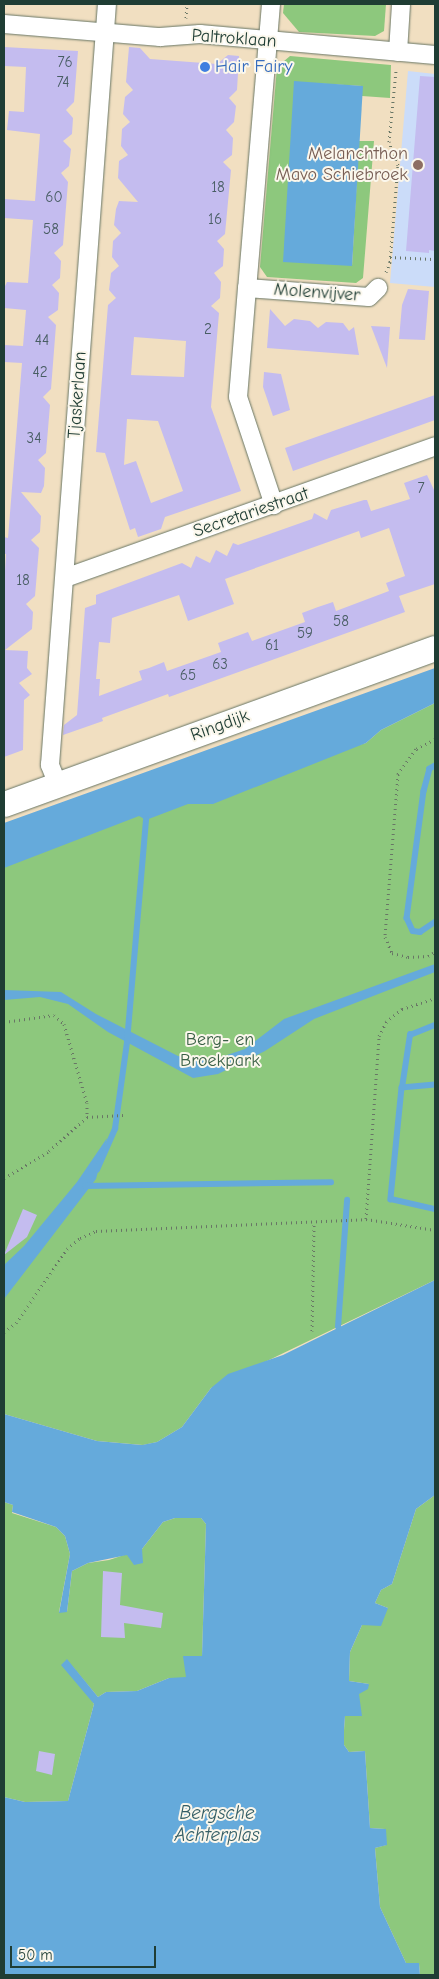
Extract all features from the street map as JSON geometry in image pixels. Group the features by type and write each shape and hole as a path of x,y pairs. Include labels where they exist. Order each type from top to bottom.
{"street":[{"name":"Tjaskerlaan","path":"58,784 50,765 107,4"},
{"path":"271,4 238,397 274,505"},
{"path":"398,52 401,4"},
{"name":"Paltroklaan","path":"4,24 175,38 200,34 435,55"},
{"name":"Molenvijver","path":"247,288 369,297 378,288"},
{"name":"Secretariestraat","path":"65,578 435,446"},
{"name":"Ringdijk","path":"4,804 435,648"}],"path":[{"name":"Molenvijver","path":"378,288 390,257 398,165 389,142 398,52"},
{"path":"390,257 433,259"},
{"path":"435,739 416,749 398,774 385,937 392,953 408,957 428,956 435,952"},
{"path":"366,1219 379,1036 386,1022 402,1009 435,998"},
{"path":"4,1022 54,1016 64,1024 82,1084 87,1117"},
{"path":"4,1178 48,1152 87,1117 123,1115"},
{"path":"4,1332 16,1323 67,1249 88,1234 366,1219 435,1230"},
{"path":"312,1331 314,1222"}],"shaded area":[{"name":"Melanchthon Mavo Schiebroek","path":"408,71 435,74 435,287 390,283"}],"green space":[{"path":"284,4 386,4 384,31 375,36 299,32 283,13"},
{"path":"290,56 391,65 390,98 362,96 362,86 294,82 352,266 359,141 374,141 363,278 356,283 267,277 260,267 277,67"},
{"name":"Berg- en Broekpark","path":"435,703 435,1280 211,1388 182,1427 157,1442 143,1445 97,1441 4,1414 4,845 366,743 381,730"},
{"path":"435,1495 435,1975 420,1975 419,1964 406,1963 380,1907 375,1848 386,1845 385,1829 370,1828 365,1751 349,1752 344,1745 344,1730 345,1716 359,1693 369,1684 349,1681 350,1652 362,1625 388,1608 375,1603 381,1590 392,1584 416,1509"},
{"path":"4,1502 13,1505 12,1513 56,1527 65,1536 70,1554 59,1612 67,1612 72,1571 88,1563 109,1560 142,1549 163,1522 175,1518 201,1518 206,1524 202,1657 186,1678 169,1678 137,1691 106,1692 98,1697 67,1660 94,1704 68,1801 25,1802 4,1797"}],"water":[{"path":"294,81 363,86 352,266 283,262"},
{"path":"435,668 435,703 381,730 366,743 213,804 188,804 146,820 139,816 4,868 4,823"},
{"path":"435,964 435,972 314,1019 265,1051 218,1074 193,1078 108,1032 68,1004 40,997 4,1000 4,990 61,992 96,1014 178,1056 209,1061 245,1049 284,1019"},
{"path":"107,1138 96,1179 4,1299 4,1265 24,1246 77,1182"},
{"name":"Bergsche Achterplas","path":"435,1280 435,1495 416,1509 392,1584 381,1590 375,1603 388,1608 381,1626 362,1625 350,1652 349,1681 369,1684 368,1689 359,1694 362,1716 345,1716 344,1730 344,1745 349,1752 365,1751 370,1828 386,1829 387,1845 375,1848 380,1907 406,1963 419,1963 420,1975 4,1975 4,1797 25,1802 68,1801 94,1704 61,1665 67,1659 98,1697 106,1692 137,1691 169,1678 186,1677 183,1656 202,1656 206,1524 201,1518 175,1518 163,1522 142,1549 143,1563 134,1565 127,1555 88,1563 72,1571 67,1612 59,1613 70,1554 65,1536 56,1527 12,1512 13,1505 4,1502 4,1414 97,1441 142,1445 157,1442 182,1427 211,1388 228,1374 283,1355"}],"building":[{"path":"4,47 78,51 74,102 66,110 73,118 72,134 63,141 71,149 69,166 61,173 68,182 63,245 54,253 61,261 60,278 52,285 59,293 58,310 48,317 56,325 51,389 43,397 50,405 46,453 38,460 45,468 44,486 41,493 21,492 41,516 40,532 31,540 39,548 35,596 26,604 33,612 32,629 5,650 28,651 27,668 32,674 19,683 30,695 24,700 23,750 4,757 4,587 6,554 4,554 4,537 8,538 22,363 4,362 4,345 23,346 26,310 4,308 4,288 7,282 28,283 33,220 4,218 4,199 35,201 40,134 7,130 9,111 24,112 26,67 4,66"},
{"path":"129,47 140,48 150,59 217,64 228,55 239,56 237,90 229,98 236,106 234,122 226,130 233,138 232,155 223,162 231,170 225,234 217,241 224,249 223,266 214,273 221,282 220,298 211,306 219,313 211,407 241,491 165,517 161,529 138,537 135,528 130,530 105,453 96,452 108,305 116,298 109,290 111,273 119,266 112,257 113,241 121,233 114,225 116,209 119,201 138,202 118,178 119,161 128,155 121,146 122,129 130,122 123,114 125,97 133,90 126,82","holes":["134,337 186,341 184,377 131,375","127,419 158,421 183,491 151,503 136,461 124,465"]},
{"path":"420,76 435,77 435,251 429,250 429,253 406,251"},
{"path":"408,289 429,291 425,340 399,339 402,305"},
{"path":"270,309 285,326 294,319 310,321 318,328 326,322 343,323 349,331 354,327 359,355 267,348"},
{"path":"371,326 390,327 387,368"},
{"path":"264,372 281,374 290,410 273,416 263,387"},
{"path":"435,395 435,420 293,471 285,448"},
{"path":"427,475 435,492 435,584 399,596 405,612 169,697 168,694 102,718 103,721 63,735 64,725 77,715 85,608 96,604 96,595 182,563 191,568 196,556 210,563 216,550 227,556 233,543 238,545 312,519 314,513 327,520 331,510 364,500 367,500 371,511 410,499 404,483","holes":["389,528 405,576 386,583 389,591 336,611 333,602 302,613 305,622 252,641 248,632 218,643 221,652 167,671 164,662 139,671 142,680 99,696 100,679 96,679 99,642 110,643 112,618 179,595 188,621 234,604 225,579 359,531 361,538"]},
{"path":"23,1209 37,1215 27,1237 4,1255"},
{"path":"103,1571 122,1573 120,1605 163,1613 161,1628 124,1623 125,1638 101,1637"},
{"path":"39,1751 55,1754 52,1775 36,1771"}],"waterway":[{"path":"435,766 430,769 424,791 407,918 413,931 420,932 435,922"},
{"path":"97,1170 115,1129 127,1042 146,820"},
{"path":"402,1088 410,1035 435,1025"},
{"path":"435,1085 402,1088 391,1199 435,1209"},
{"path":"85,1186 331,1182"},
{"path":"338,1327 347,1200"}],"place":[{"name":"Hair Fairy","path":"205,67"},
{"name":"Melanchthon Mavo Schiebroek","path":"418,165"}]}
